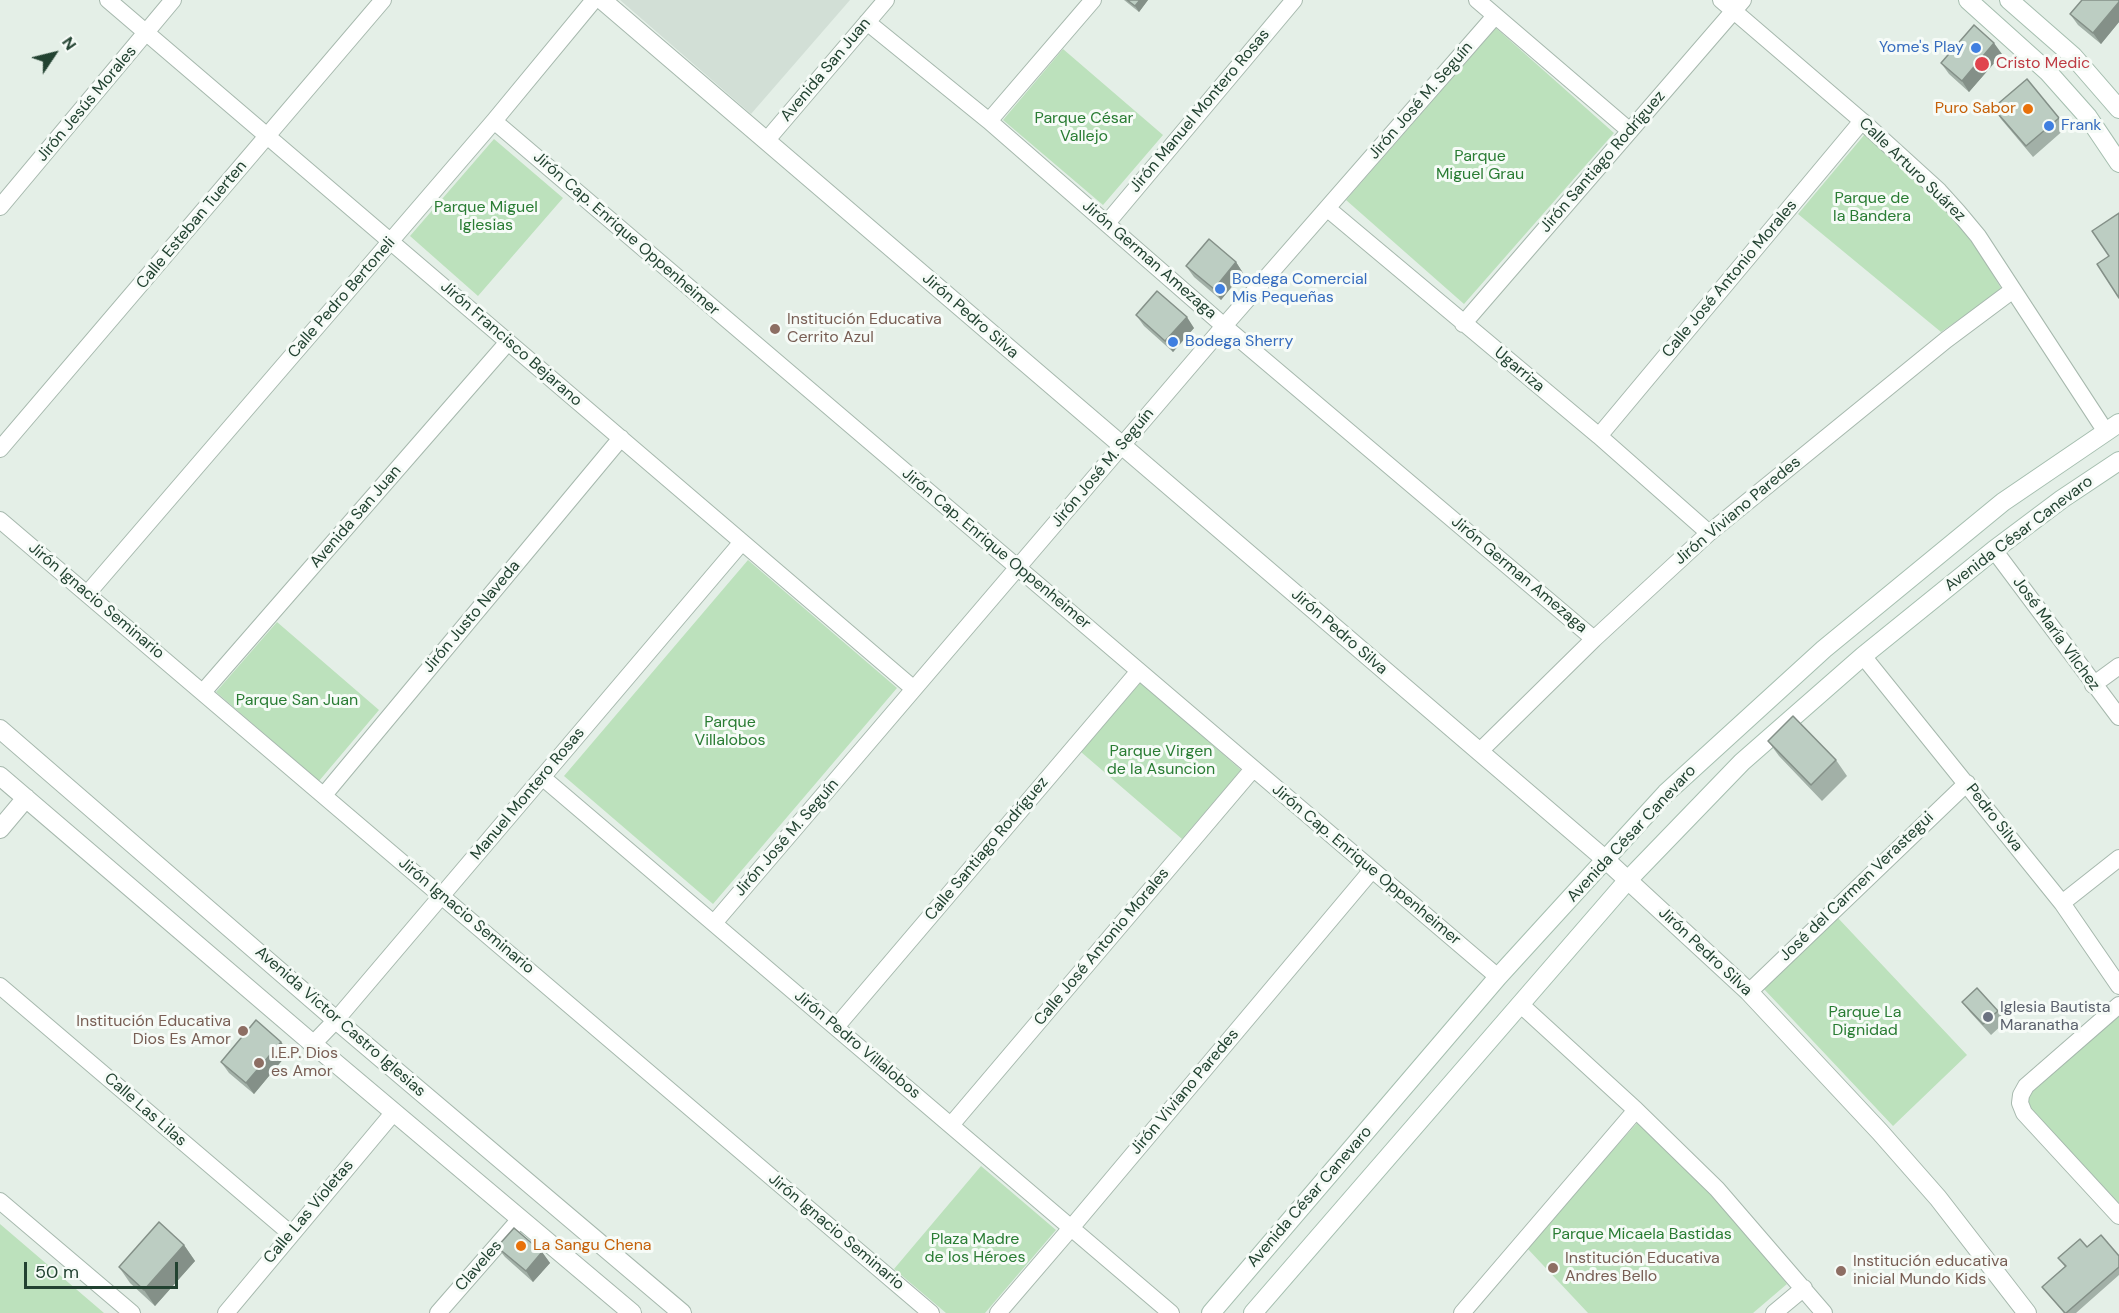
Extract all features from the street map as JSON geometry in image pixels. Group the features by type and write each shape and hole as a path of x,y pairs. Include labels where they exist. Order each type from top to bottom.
{"street":[{"name":"Jirón Francisco Bejarano","path":"108,0 914,689"},
{"name":"Jirón Jesús Morales","path":"0,207 173,0"},
{"name":"Calle Esteban Tuerten","path":"0,449 383,0"},
{"name":"Calle Pedro Bertoneli","path":"87,594 391,242 594,0"},
{"name":"Jirón Pedro Silva","path":"602,0 1606,860 1749,992 1865,1115 1938,1198 2027,1313"},
{"name":"Avenida San Juan","path":"766,141 886,0"},
{"path":"989,121 1093,0"},
{"name":"Jirón Manuel Montero Rosas","path":"1107,223 1294,0"},
{"path":"1477,0 1630,131"},
{"path":"1968,0 2048,72 2088,117 2119,163"},
{"path":"2009,0 2073,56 2119,108"},
{"name":"Calle Arturo Suárez","path":"1733,4 1939,191 1958,212 1978,236 2013,290 2113,427"},
{"name":"Jirón Santiago Rodríguez","path":"1464,324 1630,131 1733,4"},
{"name":"Jirón José M. Seguín","path":"714,923 1224,326 1495,16"},
{"name":"Jirón German Amezaga","path":"867,22 989,121 1224,326 1594,639"},
{"name":"Jirón Cap. Enrique Oppenheimer","path":"494,121 1498,977"},
{"name":"Calle José Antonio Morales","path":"1599,436 1862,121"},
{"name":"Ugarriza","path":"1328,209 1599,436 1709,532"},
{"name":"Jirón Viviano Paredes","path":"1479,752 1594,639 1709,532 1946,340 2013,290"},
{"name":"Avenida San Juan","path":"202,692 508,342"},
{"name":"Avenida César Canevaro","path":"1211,1313 1498,977 1666,793 1824,648 2003,502 2113,427"},
{"name":"Jirón Justo Naveda","path":"324,795 621,438"},
{"name":"Avenida César Canevaro","path":"1253,1313 1627,881 1742,762 1863,656 1994,550 2062,498 2119,461"},
{"name":"Jirón Ignacio Seminario","path":"0,520 931,1313"},
{"name":"Manuel Montero Rosas","path":"313,1044 442,896 742,542"},
{"name":"José María Vílchez","path":"1994,550 2119,717"},
{"name":"Pedro Silva","path":"1863,656 2062,903 2119,986"},
{"path":"2093,685 2119,666"},
{"name":"Calle Santiago Rodríguez","path":"836,1028 1139,671"},
{"name":"Avenida Victor Castro Iglesias","path":"0,729 336,1020 682,1313"},
{"name":"Calle José Antonio Morales","path":"951,1125 1253,769"},
{"name":"Avenida Victor Castro Iglesias","path":"0,776 632,1313"},
{"name":"Jirón Pedro Villalobos","path":"542,777 1171,1313"},
{"name":"José del Carmen Verastegui","path":"1749,992 1967,783"},
{"path":"0,829 26,798"},
{"path":"2062,903 2119,858"},
{"name":"Jirón Viviano Paredes","path":"998,1313 1372,870"},
{"name":"Calle Las Lilas","path":"0,986 291,1234"},
{"path":"1520,1004 1636,1110 1717,1189 1824,1313"},
{"path":"2119,1005 2026,1086 2020,1099 2024,1113 2119,1216"},
{"path":"1462,1313 1636,1110"},
{"name":"Calle Las Violetas","path":"226,1313 394,1112"},
{"path":"0,1201 132,1313"},
{"name":"Claveles","path":"438,1313 520,1219"},
{"path":"1774,1313 1804,1288"}],"shaded area":[{"path":"620,0 850,0 751,114"}],"green space":[{"name":"Parque Miguel Grau","path":"1496,28 1614,133 1464,304 1346,200"},
{"name":"Parque César Vallejo","path":"1063,49 1163,135 1103,205 1003,120"},
{"name":"Parque de la Bandera","path":"1865,134 1933,193 1973,241 2002,290 1941,332 1798,214"},
{"name":"Parque Miguel Iglesias","path":"494,139 563,198 478,296 410,236"},
{"name":"Parque Villalobos","path":"748,560 897,688 713,904 564,776"},
{"name":"Parque San Juan","path":"277,622 379,710 319,781 216,692"},
{"name":"Parque Virgen de la Asuncion","path":"1141,682 1241,770 1182,839 1081,752"},
{"name":"Parque La Dignidad","path":"1838,918 1967,1055 1893,1126 1763,988"},
{"path":"2119,1013 2119,1203 2031,1109 2028,1100 2031,1093"},
{"name":"Parque Micaela Bastidas","path":"1638,1122 1718,1199 1787,1284 1753,1313 1588,1313 1526,1247"},
{"name":"Plaza Madre de los Héroes","path":"981,1166 1056,1230 985,1313 946,1313 894,1269"},
{"path":"0,1224 104,1313 0,1313"}],"building":[{"path":"1127,0 1140,0 1135,6"},
{"path":"2082,0 2119,0 2119,2 2093,33 2070,14"},
{"path":"1974,25 1994,43 1962,81 1941,63"},
{"path":"2027,79 2059,118 2026,146 1993,108"},
{"path":"2119,213 2119,298 2097,264 2109,256 2092,231"},
{"path":"1209,239 1236,262 1214,289 1186,266"},
{"path":"1157,291 1187,317 1165,341 1136,315"},
{"path":"1793,716 1836,760 1811,785 1768,741"},
{"path":"1977,988 1998,1011 1983,1024 1962,1002"},
{"path":"256,1020 281,1042 246,1083 221,1062"},
{"path":"159,1222 184,1245 144,1290 119,1267"},
{"path":"514,1228 542,1252 526,1271 497,1247"},
{"path":"2101,1235 2119,1256 2119,1267 2065,1313 2042,1287 2066,1266 2058,1258 2080,1239 2087,1247"}],"place":[{"name":"Yome's Play","path":"1976,48"},
{"name":"Cristo Medic","path":"1982,64"},
{"name":"Puro Sabor","path":"2028,109"},
{"name":"Frank","path":"2049,126"},
{"name":"Bodega Comercial Mis Pequeñas","path":"1220,289"},
{"name":"Institución Educativa Cerrito Azul","path":"775,329"},
{"name":"Bodega Sherry","path":"1173,342"},
{"name":"Iglesia Bautista Maranatha","path":"1988,1017"},
{"name":"Institución Educativa Dios Es Amor","path":"243,1031"},
{"name":"I.E.P. Dios es Amor","path":"259,1063"},
{"name":"La Sangu Chena","path":"521,1246"},
{"name":"Institución Educativa Andres Bello","path":"1553,1268"},
{"name":"Institución educativa inicial Mundo Kids","path":"1841,1271"}]}
